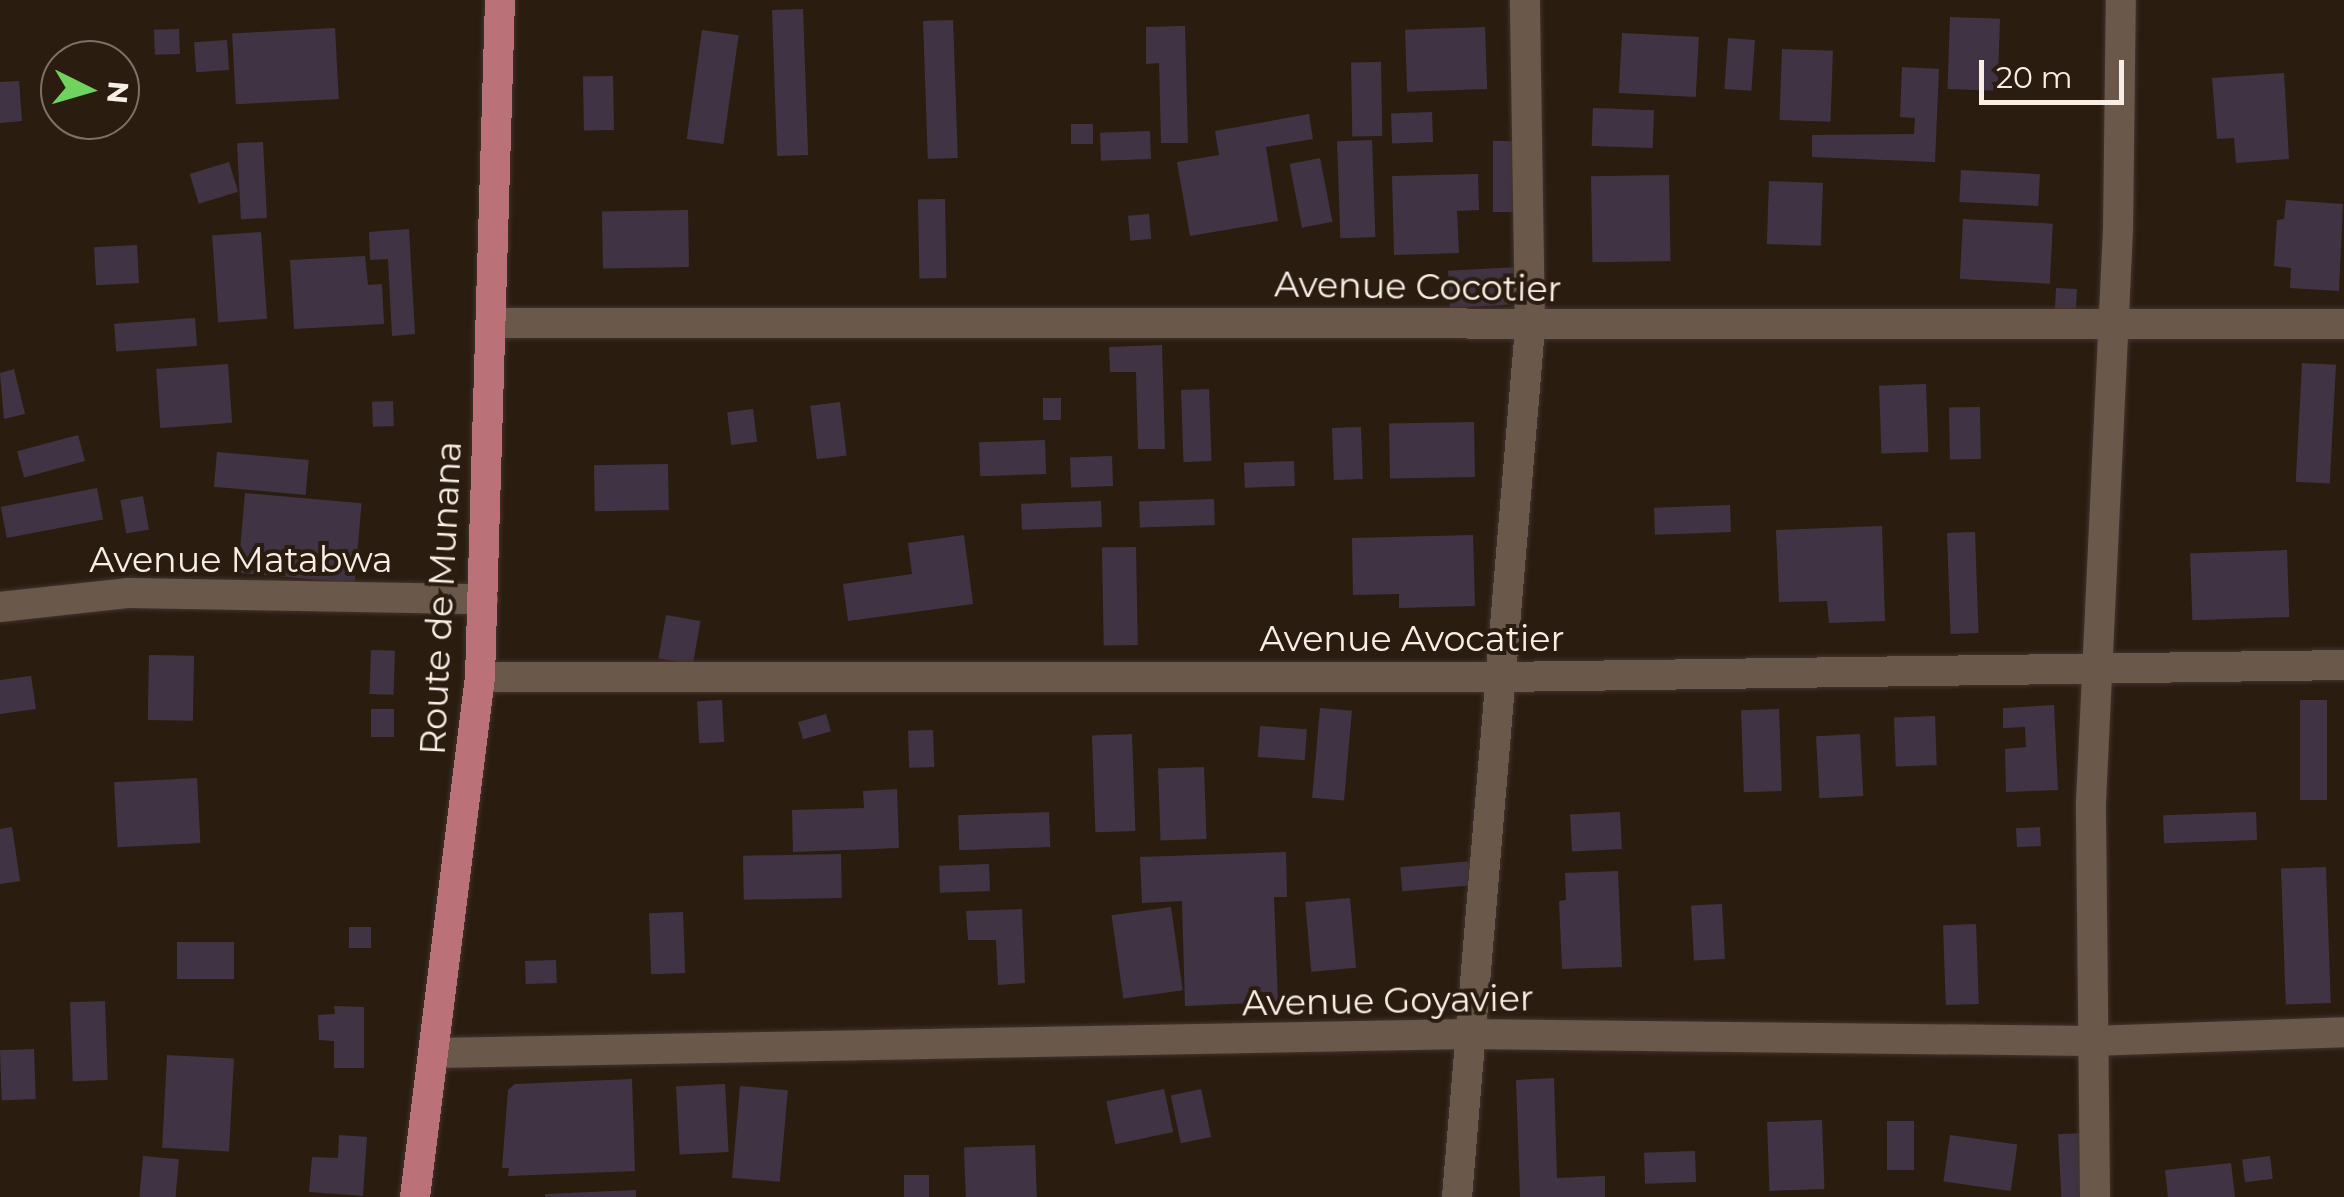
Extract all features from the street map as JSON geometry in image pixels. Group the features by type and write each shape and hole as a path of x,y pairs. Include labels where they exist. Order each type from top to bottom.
{"main road":[{"name":"Route de Munana","path":"416,1197 480,677 500,0"}],"street":[{"path":"1457,1197 1530,327 1524,0"},
{"path":"2096,1197 2091,802 2114,322 2122,0"},
{"name":"Avenue Cocotier","path":"491,324 1014,319 1530,327 2344,324"},
{"name":"Avenue Matabwa","path":"0,607 128,592 484,599"},
{"name":"Avenue Avocatier","path":"480,677 1499,677 2344,665"},
{"name":"Avenue Goyavier","path":"434,1053 1468,1034 2092,1041 2344,1032"}],"building":[{"path":"803,9 808,155 777,156 772,10"},
{"path":"1950,17 2000,19 1997,91 1947,89"},
{"path":"953,20 958,158 928,159 923,21"},
{"path":"1185,26 1188,143 1161,143 1159,63 1146,64 1146,27"},
{"path":"1485,27 1487,89 1407,92 1405,30"},
{"path":"335,28 339,99 236,104 232,33"},
{"path":"179,29 180,54 155,55 154,30"},
{"path":"702,30 739,35 723,144 687,139"},
{"path":"1622,33 1699,37 1696,97 1619,93"},
{"path":"1728,38 1755,40 1751,91 1724,89"},
{"path":"227,40 229,70 196,72 194,42"},
{"path":"1782,49 1833,51 1830,122 1780,120"},
{"path":"1381,62 1382,136 1352,137 1351,63"},
{"path":"1902,67 1939,69 1935,162 1812,157 1812,135 1914,134 1915,118 1900,117"},
{"path":"2284,73 2289,159 2236,163 2234,138 2217,139 2212,78"},
{"path":"613,76 614,130 584,131 583,77"},
{"path":"19,81 22,121 0,123 0,82"},
{"path":"1593,108 1654,110 1653,148 1592,146"},
{"path":"1432,112 1433,142 1392,143 1391,113"},
{"path":"1309,114 1313,139 1266,147 1278,221 1190,236 1177,162 1219,155 1215,131"},
{"path":"1071,124 1093,124 1093,144 1071,144"},
{"path":"1150,131 1151,159 1101,161 1100,133"},
{"path":"1372,140 1375,237 1340,238 1337,141"},
{"path":"1493,141 1518,141 1518,212 1493,212"},
{"path":"263,142 267,218 241,219 237,143"},
{"path":"1320,158 1332,222 1302,228 1290,164"},
{"path":"229,162 238,192 199,204 190,174"},
{"path":"1961,170 2040,174 2038,206 1959,202"},
{"path":"1478,174 1479,210 1457,211 1459,253 1394,255 1392,176"},
{"path":"1669,175 1671,261 1593,262 1591,176"},
{"path":"1769,181 1823,183 1821,246 1767,244"},
{"path":"918,199 945,199 946,278 919,278"},
{"path":"2286,200 2343,204 2339,291 2290,288 2291,268 2274,266 2277,220 2284,219"},
{"path":"688,210 689,267 603,268 602,212"},
{"path":"1149,214 1151,239 1130,241 1128,216"},
{"path":"1963,219 2053,224 2050,284 1960,279"},
{"path":"409,229 415,334 392,336 388,259 370,260 369,232"},
{"path":"261,232 267,319 218,322 212,235"},
{"path":"137,245 139,283 96,285 94,247"},
{"path":"365,256 368,285 382,284 384,324 294,329 290,260"},
{"path":"1519,267 1521,304 1450,308 1448,271"},
{"path":"2056,288 2077,289 2076,315 2055,314"},
{"path":"195,318 197,346 116,352 114,324"},
{"path":"1162,345 1165,449 1138,449 1136,372 1110,372 1109,347"},
{"path":"2302,363 2336,365 2330,484 2296,482"},
{"path":"228,364 232,423 160,428 156,369"},
{"path":"14,369 25,414 4,419 0,373"},
{"path":"1926,384 1928,452 1881,454 1879,386"},
{"path":"1209,389 1212,461 1184,462 1181,390"},
{"path":"1043,398 1061,398 1061,420 1043,420"},
{"path":"393,401 394,426 373,427 372,402"},
{"path":"840,402 847,456 817,459 810,406"},
{"path":"1980,407 1981,459 1950,460 1949,408"},
{"path":"753,409 757,442 731,445 727,412"},
{"path":"1474,422 1475,477 1390,478 1389,423"},
{"path":"1361,427 1363,479 1334,480 1332,428"},
{"path":"78,435 85,461 24,477 17,451"},
{"path":"1045,440 1046,474 980,476 979,442"},
{"path":"217,452 309,460 306,495 214,487"},
{"path":"1112,456 1113,486 1071,487 1070,457"},
{"path":"1294,461 1295,486 1245,488 1244,463"},
{"path":"668,464 669,510 595,511 594,465"},
{"path":"97,488 103,519 7,538 1,507"},
{"path":"245,493 362,503 355,583 238,573"},
{"path":"143,496 149,529 126,533 120,500"},
{"path":"1214,499 1215,525 1140,528 1139,502"},
{"path":"1101,501 1102,527 1022,530 1021,504"},
{"path":"1730,505 1731,532 1655,535 1654,508"},
{"path":"1882,526 1885,621 1829,623 1827,601 1779,602 1776,530"},
{"path":"1975,532 1979,633 1951,634 1947,533"},
{"path":"964,535 973,604 848,621 843,584 912,574 908,543"},
{"path":"1473,535 1475,606 1399,608 1399,594 1353,595 1352,538"},
{"path":"1136,547 1138,645 1104,646 1102,548"},
{"path":"2287,550 2289,617 2192,620 2190,553"},
{"path":"666,615 700,621 693,664 658,658"},
{"path":"371,650 395,651 393,695 369,694"},
{"path":"149,655 194,656 193,721 148,720"},
{"path":"31,676 36,709 0,714 0,680"},
{"path":"722,700 724,742 699,743 697,701"},
{"path":"2300,700 2327,700 2327,800 2300,800"},
{"path":"2054,705 2058,790 2006,792 2005,749 2026,747 2025,727 2003,728 2003,708"},
{"path":"1320,708 1352,711 1344,800 1312,798"},
{"path":"371,709 394,709 394,737 371,737"},
{"path":"1779,709 1782,791 1744,792 1741,710"},
{"path":"826,714 831,731 803,739 798,722"},
{"path":"1935,716 1937,765 1896,766 1894,717"},
{"path":"1260,726 1307,729 1305,760 1258,757"},
{"path":"933,730 934,767 909,768 908,731"},
{"path":"1132,734 1135,831 1095,832 1092,735"},
{"path":"1860,734 1863,796 1819,798 1816,736"},
{"path":"1204,767 1207,839 1161,841 1158,769"},
{"path":"197,778 200,843 118,847 114,782"},
{"path":"897,789 899,848 793,852 792,810 864,808 863,791"},
{"path":"1049,812 1050,847 959,850 958,815"},
{"path":"1620,812 1622,849 1572,852 1570,815"},
{"path":"2256,812 2257,840 2164,843 2163,815"},
{"path":"12,827 20,881 0,884 0,829"},
{"path":"2040,827 2041,846 2017,847 2016,828"},
{"path":"1286,852 1287,897 1274,897 1278,1002 1185,1006 1182,901 1142,903 1140,857"},
{"path":"841,854 842,898 744,900 743,856"},
{"path":"1473,861 1475,885 1402,891 1400,867"},
{"path":"989,864 990,891 940,893 939,866"},
{"path":"2326,867 2331,1003 2286,1004 2281,869"},
{"path":"1618,871 1622,967 1562,969 1559,901 1566,900 1565,873"},
{"path":"1350,898 1356,968 1311,972 1305,902"},
{"path":"1722,904 1725,959 1694,961 1691,906"},
{"path":"1171,907 1183,990 1123,999 1112,915"},
{"path":"1022,909 1025,983 998,985 996,940 968,940 966,911"},
{"path":"683,912 685,973 651,974 649,913"},
{"path":"1976,924 1979,1004 1946,1005 1943,925"},
{"path":"349,927 371,927 371,948 349,948"},
{"path":"177,942 234,942 234,979 177,979"},
{"path":"556,960 557,983 526,984 525,961"},
{"path":"105,1001 108,1080 73,1081 70,1002"},
{"path":"334,1006 364,1007 364,1068 334,1068 334,1041 319,1040 318,1015 335,1014"},
{"path":"34,1049 36,1099 2,1100 0,1050"},
{"path":"167,1055 234,1059 229,1151 162,1148"},
{"path":"1554,1078 1557,1178 1605,1176 1605,1197 1520,1197 1516,1080"},
{"path":"632,1079 635,1171 508,1176 509,1168 502,1168 508,1090 515,1084"},
{"path":"725,1084 729,1152 680,1154 676,1087"},
{"path":"740,1086 788,1090 780,1182 732,1178"},
{"path":"1164,1089 1173,1132 1115,1144 1106,1101"},
{"path":"1201,1089 1211,1137 1181,1143 1171,1095"},
{"path":"1822,1120 1824,1189 1769,1191 1767,1122"},
{"path":"1887,1121 1914,1121 1914,1170 1887,1170"},
{"path":"2084,1133 2087,1197 2061,1197 2058,1134"},
{"path":"339,1135 367,1137 363,1196 309,1192 312,1157 338,1158"},
{"path":"1950,1135 2017,1144 2011,1191 1943,1182"},
{"path":"1035,1145 1037,1197 966,1197 964,1147"},
{"path":"1695,1151 1696,1182 1645,1184 1644,1153"},
{"path":"143,1156 179,1159 176,1197 139,1197"},
{"path":"2270,1156 2273,1179 2245,1182 2242,1159"},
{"path":"2231,1163 2235,1197 2168,1197 2165,1170"},
{"path":"904,1175 929,1175 929,1197 904,1197"},
{"path":"636,1190 636,1197 545,1197 545,1194"}]}
